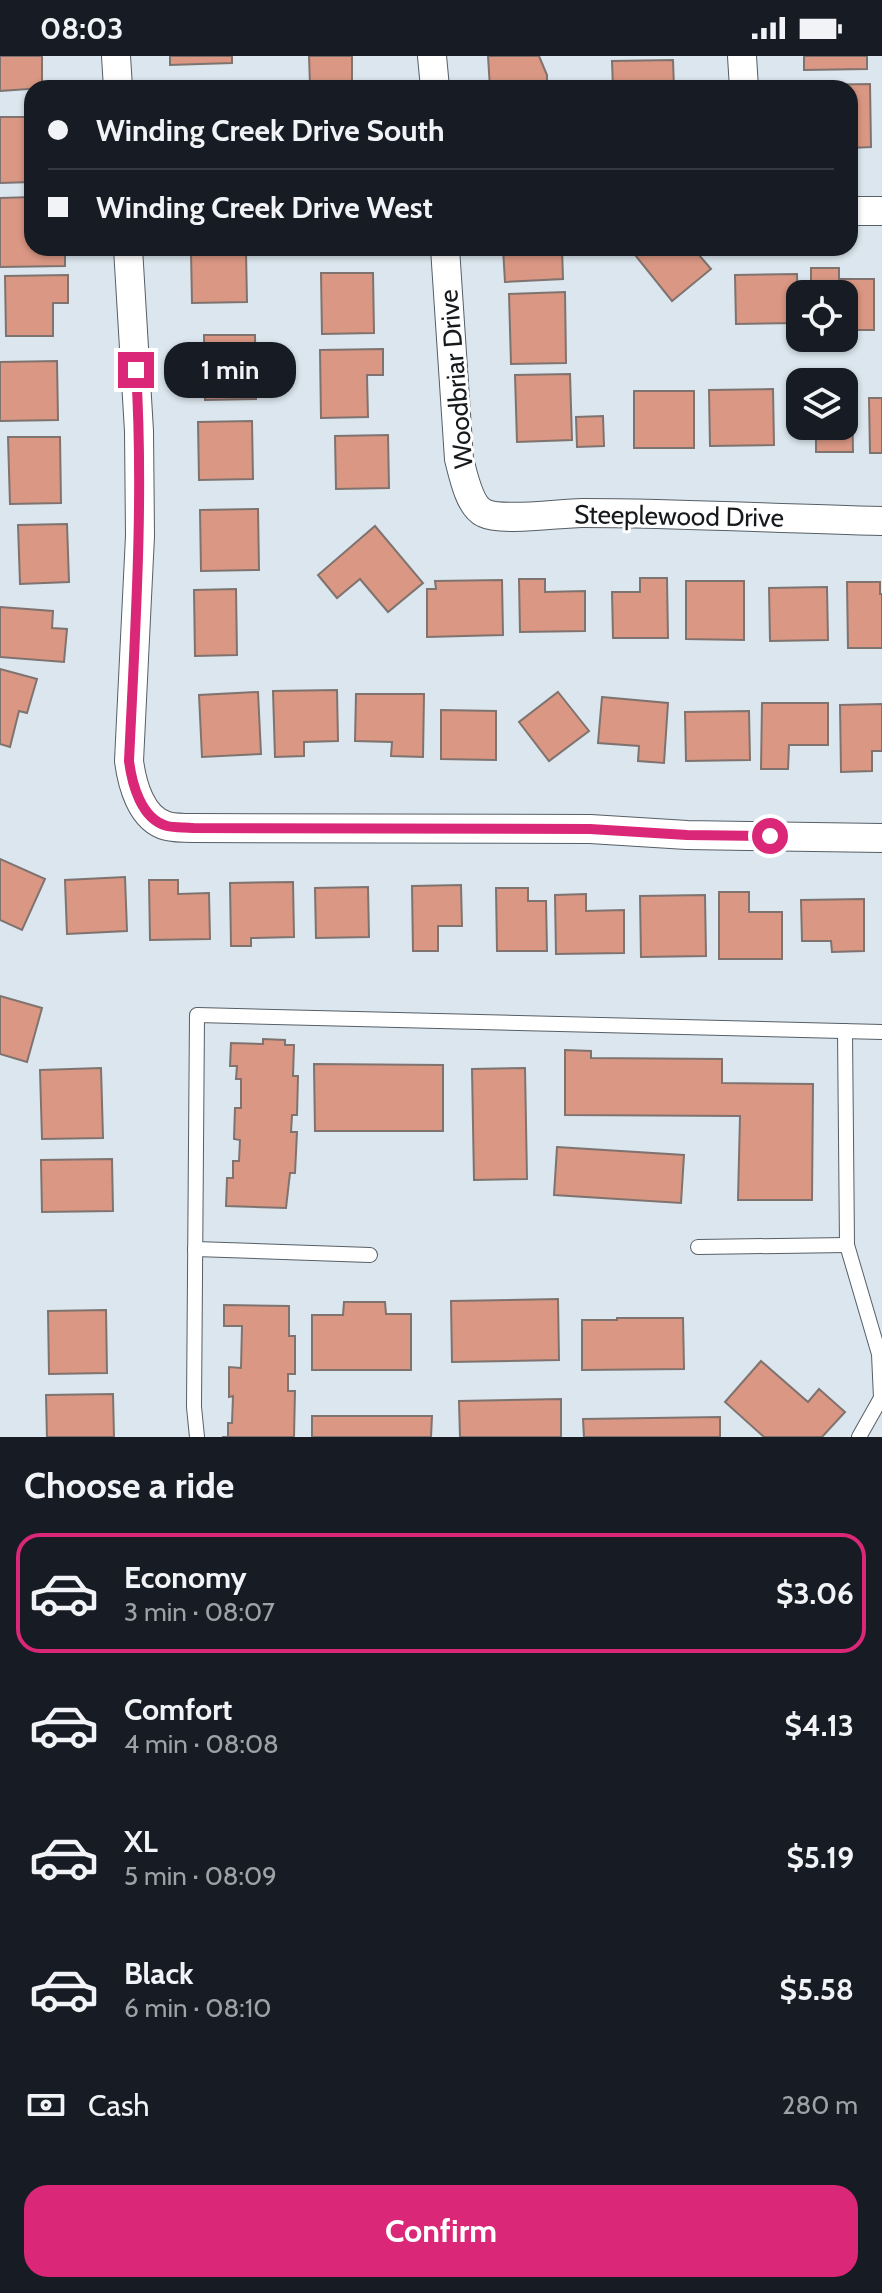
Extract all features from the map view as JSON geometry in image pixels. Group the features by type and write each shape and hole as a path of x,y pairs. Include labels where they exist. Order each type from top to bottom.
{"street":[{"path":"116,56 118,80"},
{"path":"432,56 434,80"},
{"path":"742,56 744,80"},
{"path":"858,211 882,211"},
{"path":"128,256 140,461 140,536 129,761 133,787 151,817 165,826 193,828 590,829 687,835 882,838"},
{"name":"Woodbriar Drive","path":"446,256 459,459 467,489 477,508"},
{"name":"Steeplewood Drive","path":"477,508 499,516 581,513 882,521"}],"lane":[{"path":"197,1437 194,1407 197,1015 882,1032"},
{"path":"845,1031 847,1245 879,1354 882,1398 859,1437"},
{"path":"698,1247 847,1245"},
{"path":"195,1249 370,1255"}],"building":[{"path":"0,56 42,56 42,80 24,80 24,89 0,91"},
{"path":"170,56 232,56 232,63 170,65"},
{"path":"309,56 352,56 352,80 310,80"},
{"path":"488,56 539,56 547,75 547,80 490,80"},
{"path":"804,56 867,56 867,69 804,70"},
{"path":"673,60 674,80 613,80 612,61"},
{"path":"858,84 870,84 871,147 858,148"},
{"path":"0,117 24,117 24,182 0,183"},
{"path":"24,197 24,256 65,256 65,266 0,267 0,198"},
{"path":"191,256 246,256 247,302 192,303"},
{"path":"503,256 562,256 563,279 505,282"},
{"path":"636,256 700,256 711,269 672,301"},
{"path":"811,268 839,268 839,279 874,279 874,330 858,330 858,280 811,280"},
{"path":"321,273 373,273 374,333 322,334"},
{"path":"797,274 797,280 786,280 786,323 736,324 735,275"},
{"path":"68,275 68,303 53,303 53,336 6,336 5,276"},
{"path":"565,292 566,363 511,364 509,294"},
{"path":"204,335 255,335 256,399 205,400"},
{"path":"383,349 383,375 367,375 368,417 321,418 320,350"},
{"path":"57,361 58,420 0,421 0,362"},
{"path":"570,374 572,440 517,442 515,375"},
{"path":"773,389 774,445 710,446 709,390"},
{"path":"634,391 694,391 694,448 634,448"},
{"path":"869,398 882,398 882,453 870,453"},
{"path":"603,416 604,446 577,447 576,417"},
{"path":"252,421 253,479 199,480 198,422"},
{"path":"388,435 389,488 336,489 335,436"},
{"path":"8,437 60,437 61,503 10,504"},
{"path":"816,440 853,440 853,452 816,452"},
{"path":"258,509 259,570 201,571 200,510"},
{"path":"67,524 69,582 20,584 18,525"},
{"path":"375,526 423,583 388,612 360,579 337,598 318,575"},
{"path":"640,578 667,578 668,638 613,638 612,592 640,592"},
{"path":"519,579 545,579 545,592 585,591 585,631 520,632"},
{"path":"502,580 503,635 427,637 427,589 436,589 435,581"},
{"path":"686,581 744,581 744,640 686,639"},
{"path":"847,582 880,582 882,648 848,648"},
{"path":"827,587 828,640 770,641 769,588"},
{"path":"236,589 237,655 195,656 194,590"},
{"path":"0,607 53,611 52,628 67,629 64,662 0,657"},
{"path":"0,669 37,679 27,713 19,711 10,747 0,744"},
{"path":"337,690 338,741 304,742 304,756 275,757 273,691"},
{"path":"258,692 261,754 202,757 199,695"},
{"path":"558,692 589,731 549,761 519,722"},
{"path":"356,694 424,694 423,757 391,756 392,742 355,741"},
{"path":"602,697 668,703 664,763 638,761 639,746 598,743"},
{"path":"762,703 828,703 828,745 789,745 788,769 761,769"},
{"path":"882,704 882,751 872,751 872,771 841,772 840,705"},
{"path":"441,710 496,711 496,760 441,759"},
{"path":"749,711 750,760 686,761 685,712"},
{"path":"0,859 45,879 22,930 0,920"},
{"path":"125,877 127,931 67,934 65,880"},
{"path":"149,880 178,880 178,894 209,893 210,939 150,940"},
{"path":"293,882 294,937 251,938 251,946 231,946 230,883"},
{"path":"461,885 462,926 438,926 438,951 413,951 412,886"},
{"path":"368,887 369,937 316,938 315,888"},
{"path":"496,888 528,888 528,901 546,901 547,951 497,951"},
{"path":"719,892 749,892 749,912 782,912 782,959 719,959"},
{"path":"586,894 586,911 624,910 624,953 556,954 555,895"},
{"path":"705,895 706,956 641,957 640,896"},
{"path":"864,899 864,951 832,952 831,941 802,941 801,900"},
{"path":"0,996 42,1008 27,1062 0,1054"},
{"path":"263,1039 285,1040 285,1045 294,1045 293,1076 298,1076 297,1115 292,1115 291,1132 297,1132 295,1173 290,1173 286,1208 226,1206 227,1178 233,1178 233,1161 239,1161 240,1140 234,1139 235,1108 241,1108 241,1079 236,1079 237,1066 230,1066 231,1043 263,1044"},
{"path":"565,1050 591,1051 591,1058 722,1059 722,1083 813,1084 812,1200 738,1200 740,1116 565,1115"},
{"path":"314,1064 443,1065 443,1131 315,1131"},
{"path":"101,1068 103,1138 42,1139 40,1070"},
{"path":"525,1068 527,1179 474,1180 472,1069"},
{"path":"557,1147 684,1155 681,1203 554,1195"},
{"path":"112,1159 113,1211 42,1212 41,1160"},
{"path":"558,1299 559,1360 452,1362 451,1301"},
{"path":"344,1302 385,1302 386,1314 411,1314 411,1370 312,1370 312,1315 343,1315"},
{"path":"224,1305 289,1306 289,1336 295,1336 295,1374 288,1374 288,1391 295,1391 294,1437 228,1437 233,1396 229,1397 229,1367 241,1368 242,1326 224,1326"},
{"path":"106,1310 107,1373 49,1374 48,1311"},
{"path":"683,1318 684,1369 582,1370 582,1320"},
{"path":"761,1361 808,1402 819,1389 845,1412 822,1437 764,1437 725,1402"},
{"path":"113,1394 114,1437 47,1437 46,1395"},
{"path":"561,1399 561,1437 460,1437 459,1401"},
{"path":"312,1416 432,1416 431,1437 312,1437"},
{"path":"720,1417 720,1437 584,1437 583,1419"}],"route":[{"path":"136,370 140,536 129,761 133,787 151,817 165,826 193,828 590,829 770,836"}]}
